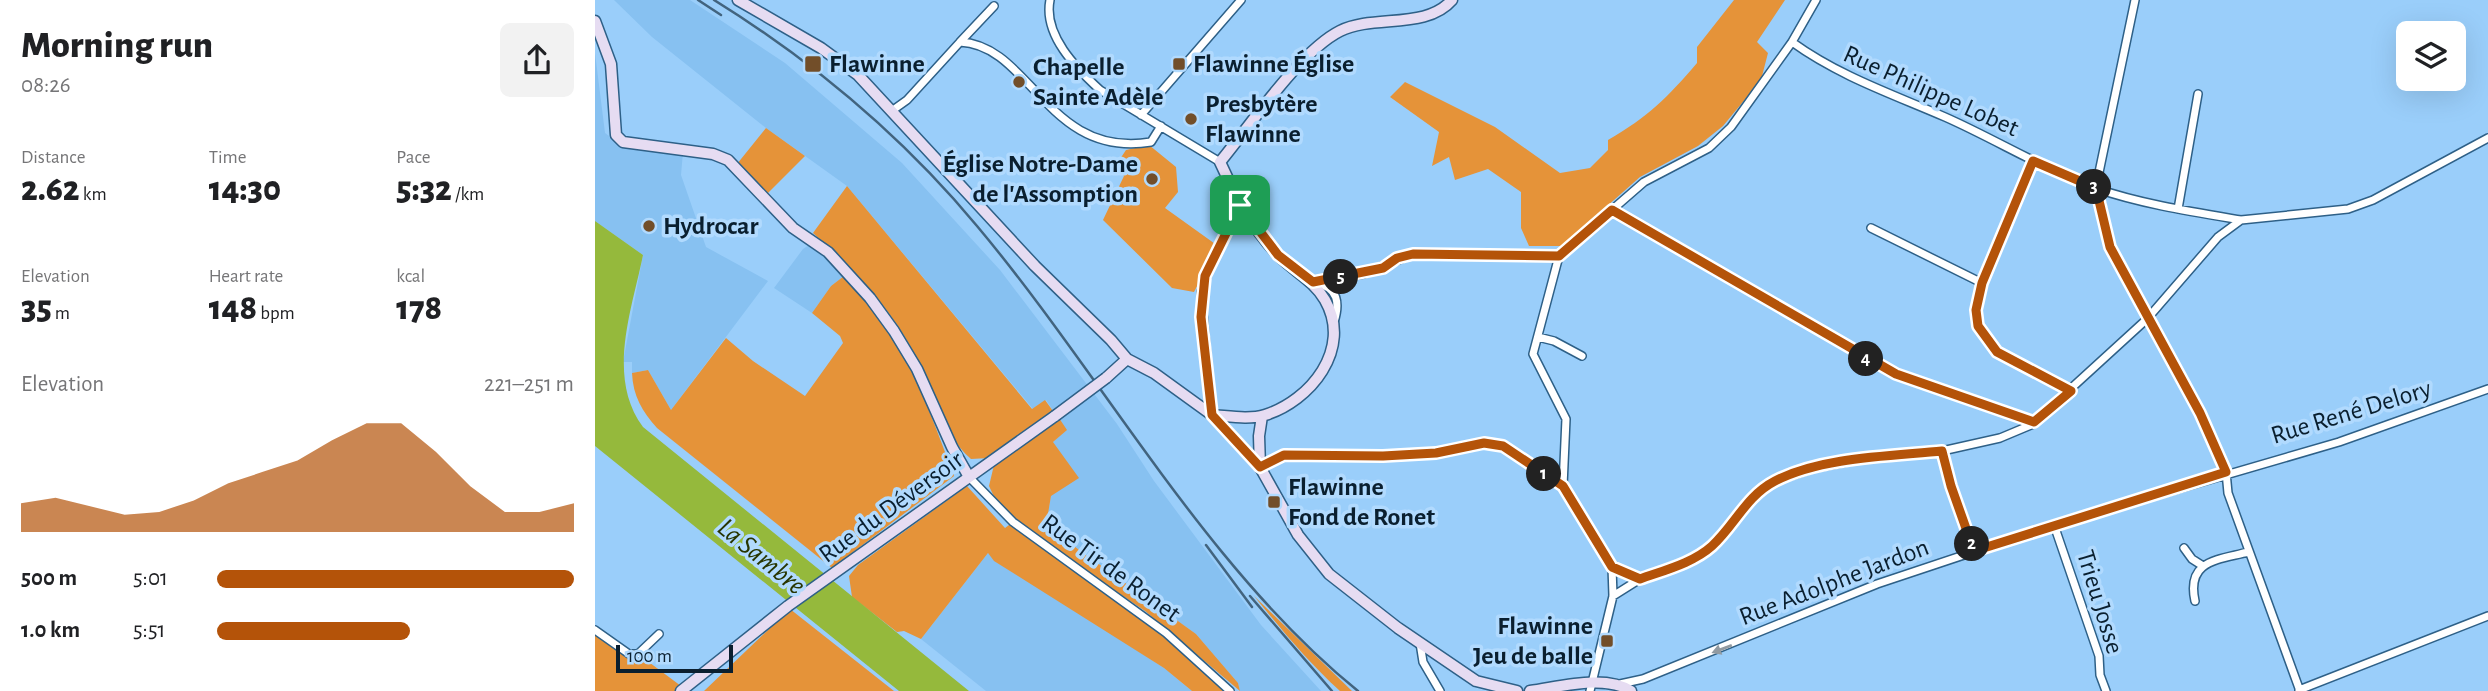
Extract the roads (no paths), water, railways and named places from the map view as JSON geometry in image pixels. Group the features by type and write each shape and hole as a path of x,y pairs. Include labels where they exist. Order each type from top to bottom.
{"street":[{"path":"738,0 840,60 893,110 1035,266 1127,359 1154,373 1212,415 1260,467 1298,535 1329,574 1420,643 1476,681 1517,691"},
{"path":"1050,0 1048,14 1062,48 1100,90 1220,162 1240,205 1278,255 1313,282 1326,302 1332,325 1330,353 1321,375 1308,392 1262,416 1212,415"},
{"path":"1141,114 1241,0"},
{"path":"1220,162 1305,59 1329,38 1353,26 1441,11 1452,0"},
{"path":"1563,486 1566,419 1533,354 1559,256 1643,182 1709,148 1731,127 1792,42 1816,0"},
{"path":"2135,0 2096,188 2110,247 2147,320 2200,413 2226,472 2228,493 2299,690 2488,616"},
{"path":"893,110 907,100 994,6"},
{"path":"595,21 611,64 613,127 623,142 702,152 728,160 793,228 828,252 870,298 894,331 917,369 952,447 969,477"},
{"path":"960,42 991,51 1065,119 1095,139 1115,145 1151,142 1161,127"},
{"name":"Rue Philippe Lobet","path":"1792,42 1823,65 1947,118 2033,161 2096,188 2178,209 2241,220 2348,209 2373,200 2488,138"},
{"path":"2178,209 2198,94"},
{"path":"2033,161 1982,283 1976,310 1978,326 1986,341 1997,352 2071,391"},
{"path":"1212,415 1201,292 1218,246 1240,205"},
{"path":"1612,210 1896,374 2034,422"},
{"path":"1613,596 1640,579 1697,558 1714,544 1751,498 1775,481 1814,468 1942,451 2000,438 2034,422 2147,320 2218,237 2241,220"},
{"path":"1871,228 1982,283"},
{"path":"1313,282 1383,268 1397,258 1413,254 1559,256"},
{"path":"1538,337 1554,341 1582,356"},
{"name":"Rue du Déversoir","path":"681,691 779,614 1055,416 1127,359"},
{"name":"Rue René Delory","path":"2226,472 2339,442 2488,389"},
{"path":"1260,467 1259,436 1262,416"},
{"path":"1260,467 1284,455 1383,456 1436,453 1484,443 1503,446 1563,486 1612,567 1613,596 1591,687"},
{"path":"1942,451 1974,551"},
{"name":"Rue Adolphe Jardon","path":"1620,684 1643,680 1877,584 2226,472"},
{"name":"Rue Tir de Ronet","path":"969,477 1013,522 1166,634 1230,691"},
{"name":"Trieu Josse","path":"2054,525 2099,656 2100,675 2106,691"},
{"path":"2184,548 2192,559 2203,566"},
{"path":"2195,601 2192,586 2197,572 2203,566 2248,552"},
{"path":"1612,567 1640,579"},
{"path":"595,630 629,654 638,654 659,635"},
{"path":"1420,643 1423,662 1440,691"},
{"path":"1530,691 1620,684 1631,691"}],"water":[{"name":"La Sambre","path":"595,221 643,255 628,320 624,365 632,408 643,427 969,691 899,691 595,446"}],"railway":[{"path":"698,0 721,15"},
{"path":"714,0 787,49 855,102 948,193 1023,284 1203,529 1303,642 1358,691"},
{"path":"1206,545 1252,607"},
{"path":"1250,596 1332,691"}],"place":[{"name":"Flawinne","path":"813,64"},
{"name":"Flawinne Église","path":"1179,64"},
{"name":"Chapelle Sainte Adèle","path":"1019,82"},
{"name":"Presbytère Flawinne","path":"1191,119"},
{"name":"Église Notre-Dame de l'Assomption","path":"1152,179"},
{"name":"Hydrocar","path":"649,226"},
{"name":"Flawinne Fond de Ronet","path":"1274,502"},
{"name":"Flawinne Jeu de balle","path":"1607,641"}]}
